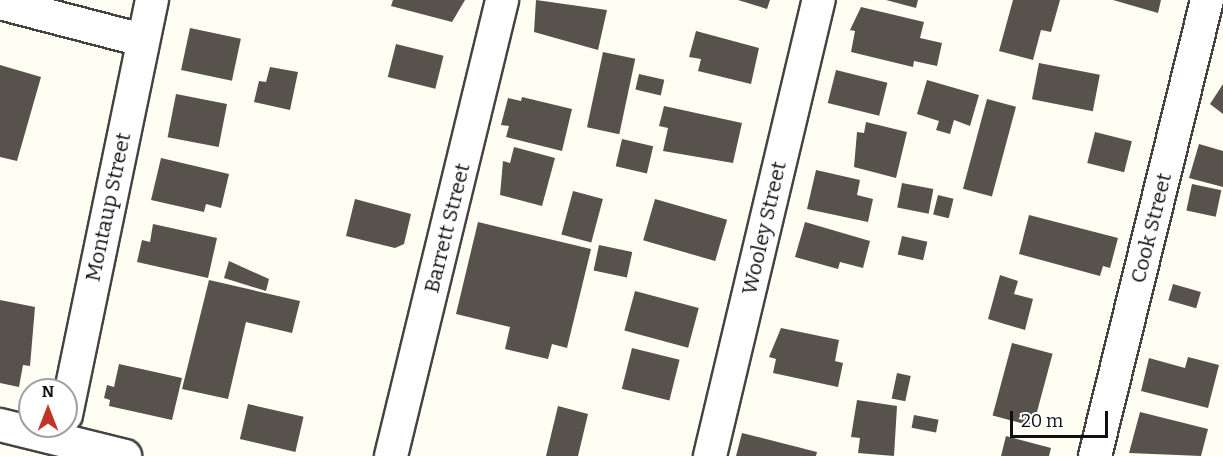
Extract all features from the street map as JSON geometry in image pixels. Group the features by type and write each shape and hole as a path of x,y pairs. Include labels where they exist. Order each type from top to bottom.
{"street":[{"name":"Montaup Street","path":"73,378 142,40 153,0"},
{"name":"Barrett Street","path":"392,456 502,0"},
{"name":"Wooley Street","path":"710,456 819,0"},
{"name":"Cook Street","path":"1095,456 1207,0"},
{"path":"0,3 142,40"},
{"path":"0,425 18,428"},
{"path":"73,438 125,456"}],"building":[{"path":"393,0 465,0 452,22 391,6"},
{"path":"536,0 607,10 598,50 534,32"},
{"path":"738,0 770,0 767,9"},
{"path":"886,0 918,0 916,8"},
{"path":"1013,0 1060,0 1051,32 1041,30 1033,60 999,51"},
{"path":"1113,0 1161,0 1158,13"},
{"path":"861,7 924,22 920,38 942,43 937,66 914,61 913,67 851,52 855,31 850,30"},
{"path":"190,28 241,39 232,81 181,70"},
{"path":"696,31 759,48 751,84 698,71 701,59 689,57"},
{"path":"396,44 444,56 435,89 388,77"},
{"path":"603,52 635,59 619,134 587,127"},
{"path":"1039,63 1100,75 1093,111 1032,99"},
{"path":"0,65 41,77 17,161 0,157"},
{"path":"270,67 298,72 290,110 254,102 259,81 266,82"},
{"path":"836,70 887,83 879,116 828,103"},
{"path":"639,74 664,80 661,95 635,90"},
{"path":"927,80 979,95 970,126 954,120 950,134 936,130 939,121 917,114"},
{"path":"1223,84 1223,114 1210,104"},
{"path":"176,94 227,104 219,147 168,137"},
{"path":"522,97 572,109 562,151 506,137 509,126 501,125 508,98 521,101"},
{"path":"987,99 1016,107 992,197 963,189"},
{"path":"664,106 742,123 733,163 663,151 668,128 659,126"},
{"path":"866,122 907,132 896,178 854,167 857,132 864,133"},
{"path":"1095,132 1132,141 1124,172 1087,163"},
{"path":"622,139 653,146 647,173 616,166"},
{"path":"1199,144 1223,151 1223,187 1189,178"},
{"path":"514,147 555,158 542,206 500,195 503,161 510,163"},
{"path":"161,158 229,174 221,208 206,204 204,212 151,200"},
{"path":"816,170 860,180 857,195 873,199 868,222 807,209"},
{"path":"902,183 933,189 929,214 897,208"},
{"path":"1192,184 1221,190 1216,217 1186,210"},
{"path":"573,191 603,199 591,242 561,234"},
{"path":"938,195 954,199 949,218 933,214"},
{"path":"355,199 411,214 404,244 395,248 346,236"},
{"path":"655,199 727,220 715,261 643,240"},
{"path":"1029,215 1118,238 1110,268 1103,266 1100,276 1019,254"},
{"path":"478,222 591,249 567,348 552,344 548,359 505,349 510,327 456,314"},
{"path":"805,222 870,241 863,268 840,262 838,269 795,257"},
{"path":"153,224 217,238 208,278 137,262 142,240 150,242"},
{"path":"902,236 927,242 923,260 898,255"},
{"path":"599,245 632,252 627,278 594,270"},
{"path":"229,261 269,279 266,291 224,278"},
{"path":"1000,275 1018,281 1014,294 1033,299 1025,330 988,319"},
{"path":"209,280 300,301 292,333 246,322 228,399 182,389"},
{"path":"1173,284 1201,292 1196,308 1168,300"},
{"path":"635,291 699,308 688,348 624,331"},
{"path":"0,300 35,307 30,366 23,365 21,378 18,378 18,387 0,383"},
{"path":"781,328 839,340 835,361 843,363 838,387 773,373 776,359 769,357"},
{"path":"1012,343 1053,354 1033,426 993,415"},
{"path":"632,348 680,360 669,401 622,389"},
{"path":"1188,357 1219,365 1208,408 1141,391 1149,358 1185,368"},
{"path":"119,364 182,378 172,420 109,406 110,400 104,398 107,385 114,387"},
{"path":"897,373 911,376 905,401 892,398"},
{"path":"857,400 897,406 894,456 858,453 860,438 851,437"},
{"path":"248,404 304,417 295,452 240,439"},
{"path":"558,406 588,414 578,456 546,456"},
{"path":"1140,412 1208,429 1201,456 1129,453"},
{"path":"914,415 939,420 936,433 912,428"},
{"path":"742,433 817,452 816,456 736,456"},
{"path":"1006,436 1051,448 1049,456 1001,456"}]}
